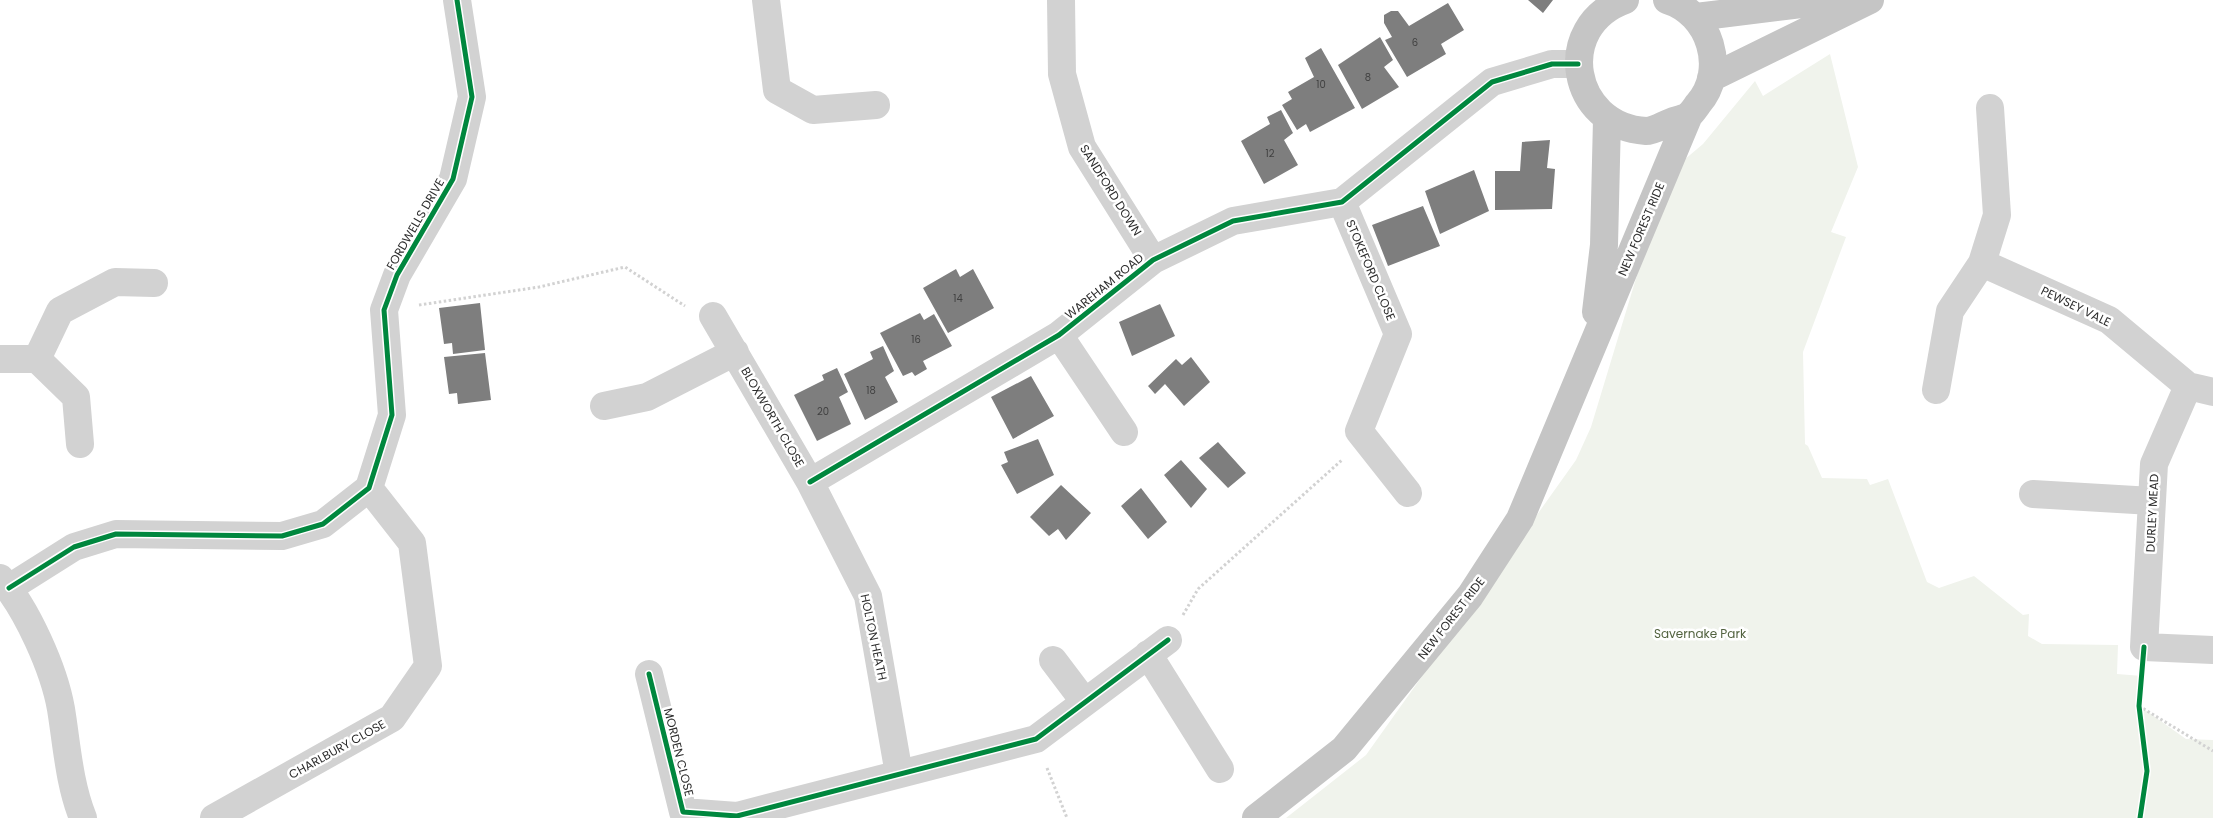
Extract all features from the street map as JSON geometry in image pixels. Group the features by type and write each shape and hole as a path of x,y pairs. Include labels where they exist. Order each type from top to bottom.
{"main road":[{"name":"NEW FOREST RIDE","path":"1625,0 1613,4 1595,19 1583,40 1578,64 1581,81 1590,102 1608,119 1624,127 1648,131 1689,115"},
{"name":"NEW FOREST RIDE","path":"1256,818 1344,749 1470,596 1520,519 1689,115 1705,97 1711,78 1714,60 1708,37 1696,17 1676,3 1667,0"},
{"path":"1696,17 1834,0"},
{"path":"1711,78 1870,0"},
{"name":"NEW FOREST RIDE","path":"1593,344 1604,245 1608,119"}],"street":[{"name":"FORDWELLS DRIVE","path":"369,488 392,415 384,310 397,275 453,179 472,97 457,0"},
{"path":"766,0 777,90 813,110 876,105"},
{"name":"SANDFORD DOWN","path":"1061,0 1062,74 1082,147 1153,260"},
{"name":"WAREHAM ROAD","path":"810,482 1059,335 1153,260 1233,221 1342,202 1492,82 1552,64 1578,64"},
{"path":"1936,390 1950,311 1982,263 1997,215 1990,108"},
{"name":"STOKEFORD CLOSE","path":"1342,202 1398,334 1359,431"},
{"name":"PEWSEY VALE","path":"1982,263 2109,320 2201,389"},
{"path":"37,359 60,311 115,282 154,283"},
{"name":"BLOXWORTH CLOSE","path":"713,316 810,482"},
{"name":"WAREHAM ROAD","path":"1059,335 1124,432"},
{"path":"604,406 647,397 735,352"},
{"path":"0,359 37,359 76,397 80,444"},
{"name":"DURLEY MEAD","path":"2201,389 2154,464 2144,648 2213,650"},
{"path":"1359,431 1408,493"},
{"name":"HOLTON HEATH","path":"810,482 868,596 899,774"},
{"path":"75,810 60,707 36,637 4,583 74,546 116,534 282,536 323,524 369,488"},
{"name":"CHARLBURY CLOSE","path":"214,818 392,718 428,666 412,543 369,488"},
{"path":"2033,494 2152,502"},
{"path":"1036,739 1158,647 1220,769"},
{"path":"1053,660 1084,701"},
{"name":"MORDEN CLOSE","path":"649,674 679,815 737,817 1036,739"}],"path":[{"path":"384,310 538,287 624,267 692,310 713,316"},
{"path":"1158,647 1198,589 1340,463 1359,431"},
{"path":"2140,696 2140,716"},
{"path":"2139,706 2213,751"},
{"path":"1036,739 1067,818"}],"green space":[{"name":"Savernake Park","path":"1830,54 1858,167 1831,232 1846,237 1803,352 1805,444 1808,446 1822,478 1867,479 1870,485 1888,479 1927,582 1939,588 1974,576 2023,615 2029,614 2028,636 2042,644 2118,645 2117,674 2142,676 2141,707 2186,739 2213,740 2213,818 1286,818 1366,755 1576,460 1591,427 1651,229 1684,160 1703,144 1755,81 1763,96"}],"building":[{"path":"1528,0 1553,0 1543,13"},
{"path":"1448,3 1464,30 1441,44 1446,54 1407,77 1385,40 1392,37 1384,23 1384,15 1391,11 1398,11 1409,26"},
{"path":"1380,37 1393,60 1384,67 1399,87 1362,109 1338,65"},
{"path":"1321,48 1355,108 1310,132 1306,124 1297,130 1282,105 1292,99 1288,92 1314,77 1305,58"},
{"path":"1281,110 1293,133 1284,140 1298,165 1264,184 1241,141 1270,124 1267,117"},
{"path":"1550,140 1547,168 1555,169 1552,209 1495,210 1495,171 1520,171 1522,142"},
{"path":"1474,170 1489,211 1440,234 1425,191"},
{"path":"1423,206 1440,246 1388,266 1372,225"},
{"path":"956,269 960,277 973,269 994,308 948,333 923,288"},
{"path":"480,303 485,350 453,354 452,343 444,344 439,308"},
{"path":"1160,304 1175,336 1132,356 1119,322"},
{"path":"920,313 924,320 934,314 952,346 923,361 927,369 915,376 912,372 903,376 880,333"},
{"path":"883,346 894,371 885,377 898,402 865,420 844,374 873,359 870,352"},
{"path":"485,353 491,400 458,404 457,393 449,394 444,357"},
{"path":"1191,357 1210,382 1184,406 1165,384 1155,394 1148,386 1176,359 1182,365"},
{"path":"837,368 848,392 839,397 851,424 817,441 794,395 824,380 822,375"},
{"path":"1031,376 1054,416 1013,439 991,397"},
{"path":"1038,439 1054,475 1017,494 1001,465 1008,462 1004,452"},
{"path":"1218,442 1246,473 1228,488 1199,458"},
{"path":"1181,460 1207,489 1191,508 1164,475"},
{"path":"1061,485 1091,513 1066,540 1058,529 1049,536 1030,517"},
{"path":"1141,488 1167,522 1148,539 1121,506"}],"cycle path":[{"path":"9,588 74,547 116,534 282,536 323,524 369,488 392,415 384,310 397,275 453,179 472,97 457,0"},
{"path":"810,482 1059,335 1153,260 1233,221 1342,202 1492,82 1552,64 1578,64"},
{"path":"649,674 683,812 737,816 1036,739 1168,640"},
{"path":"2140,818 2147,771 2139,706 2144,647"}]}
